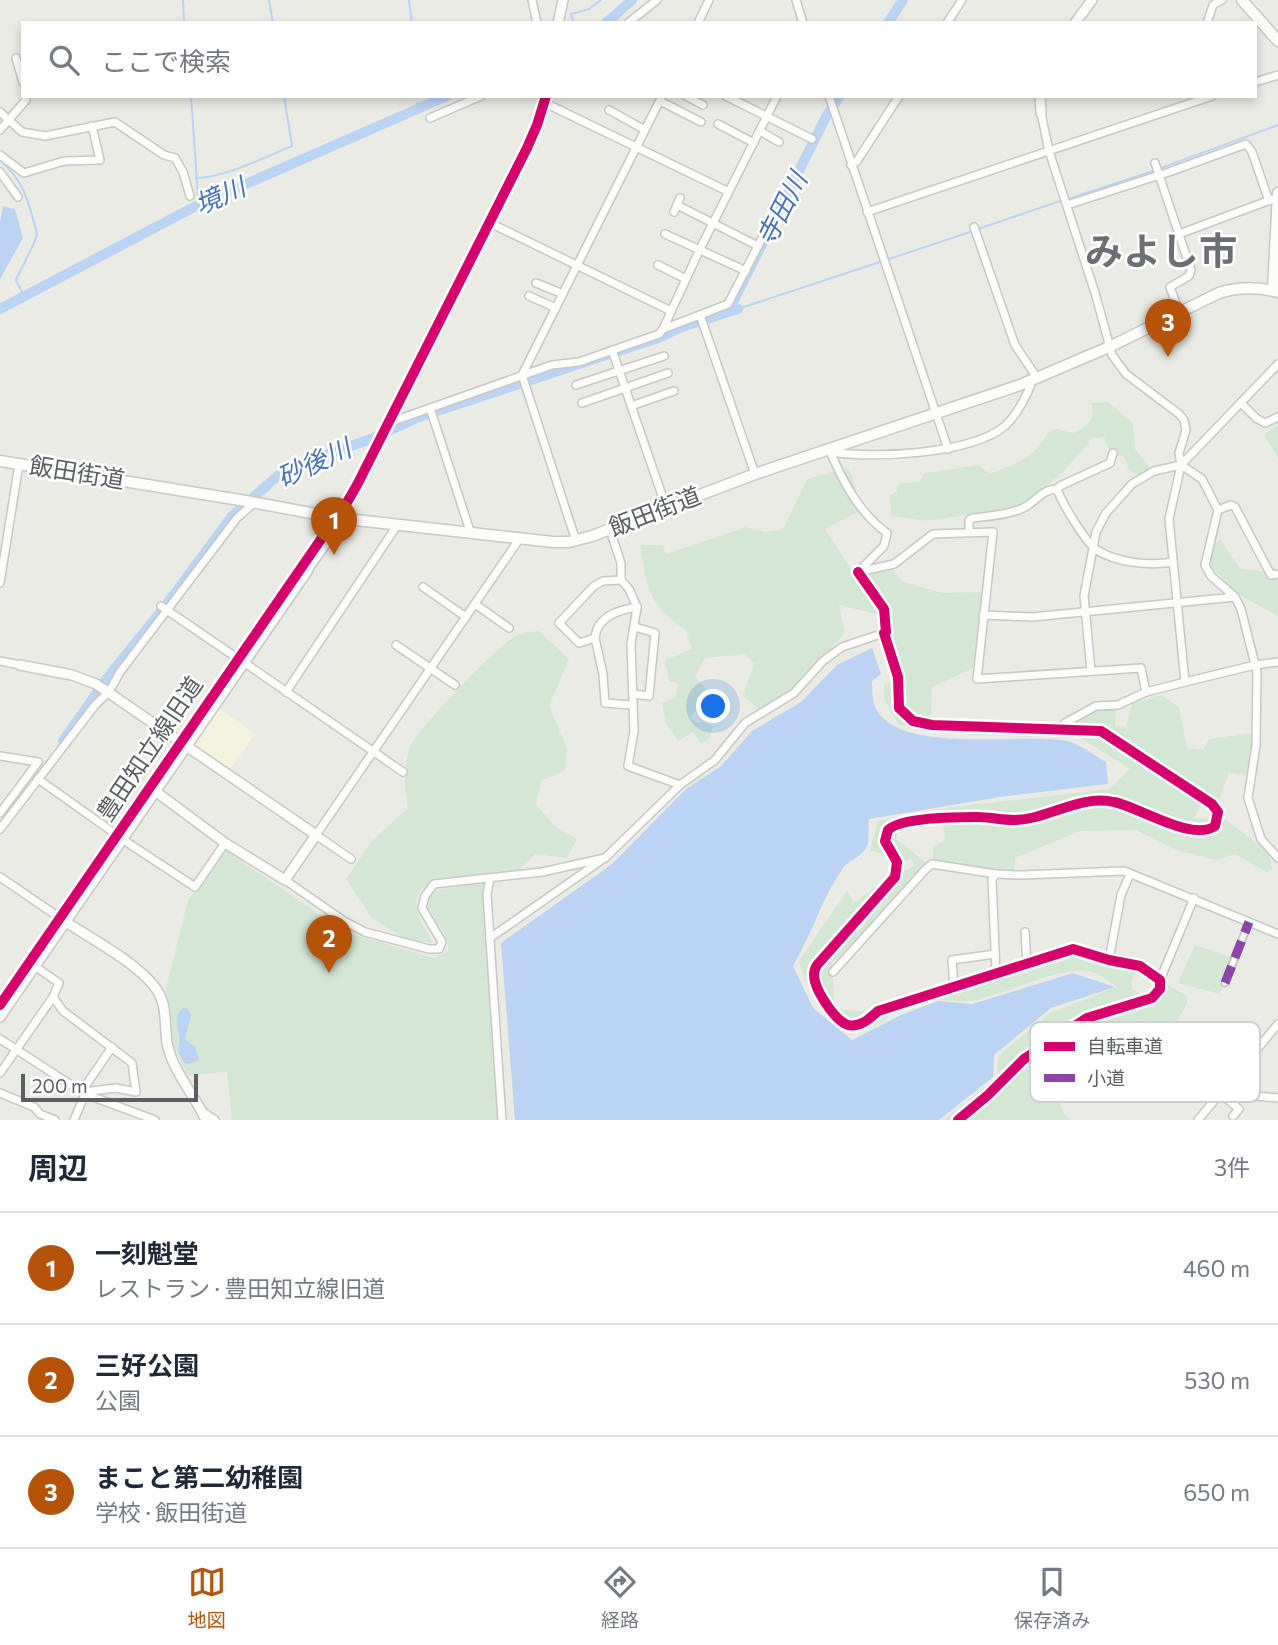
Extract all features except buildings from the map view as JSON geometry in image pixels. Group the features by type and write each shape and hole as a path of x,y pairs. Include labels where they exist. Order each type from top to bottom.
{"main road":[{"path":"1242,0 1278,41"},
{"path":"1275,291 1275,199 1278,193"},
{"name":"飯田街道","path":"0,461 251,501 338,518 552,542 576,541 755,474 1035,379 1230,290 1253,288 1275,291"}],"street":[{"path":"532,0 537,21"},
{"path":"558,21 563,0"},
{"path":"631,21 657,0"},
{"path":"699,21 709,0"},
{"path":"796,0 802,21"},
{"path":"948,21 962,0"},
{"path":"1076,21 1092,0"},
{"path":"1208,21 1213,5 1222,0"},
{"path":"16,58 21,75"},
{"path":"1257,81 1278,75"},
{"path":"0,131 26,98"},
{"path":"430,118 476,98"},
{"path":"576,541 522,377 660,98 701,122"},
{"path":"690,98 703,105"},
{"path":"730,98 812,139"},
{"path":"387,425 552,365 579,362 659,334 776,98"},
{"path":"830,98 948,449"},
{"path":"852,165 898,98"},
{"path":"1040,98 1049,152 1096,296 1109,347 1121,370 1184,420 1186,430 1179,453 1181,465 1169,519 1185,681"},
{"path":"867,212 1206,98"},
{"path":"338,518 380,441 527,148 545,100 636,148 729,192"},
{"path":"609,110 645,130"},
{"path":"0,112 22,132 45,136 115,122 164,155 173,157 183,172 190,196"},
{"path":"718,124 754,143"},
{"path":"0,155 24,173 64,160 100,160 92,126"},
{"path":"760,131 779,142"},
{"path":"1067,205 1246,144 1275,199 1179,234"},
{"path":"1155,163 1191,272 1170,287 1179,312"},
{"path":"0,172 18,197"},
{"path":"677,205 758,246"},
{"path":"663,329 702,319 728,304 774,215"},
{"path":"488,222 671,311"},
{"path":"830,450 850,454 948,449 988,437 1008,424 1035,379 1014,345 974,227"},
{"path":"665,234 746,271"},
{"path":"658,265 687,279"},
{"path":"536,283 563,294"},
{"path":"529,296 556,309"},
{"path":"702,319 755,474"},
{"path":"612,351 666,507"},
{"path":"576,385 664,356"},
{"path":"1091,671 1084,596 1096,533 1105,513 1132,484 1154,471 1181,465 1278,364"},
{"path":"582,402 668,373"},
{"path":"631,406 674,391"},
{"path":"1241,403 1265,423 1278,417"},
{"path":"430,409 470,531"},
{"path":"830,450 841,476 858,503 876,525 887,533 884,546 858,572"},
{"path":"969,532 970,520 973,518 1024,508 1041,494 1110,463 1113,453"},
{"path":"0,583 19,464"},
{"path":"1181,465 1202,479 1218,510 1205,565 1211,576 1235,597 1241,609 1255,665 1258,682 1256,745 1248,798 1261,839 1278,858"},
{"path":"1057,489 1094,547 1100,551 1147,565 1173,562"},
{"path":"0,830 96,704 109,692 163,607 251,501"},
{"path":"1218,510 1231,505 1235,507 1271,575 1278,574"},
{"name":"豊田知立線旧道","path":"241,661 335,533 338,518"},
{"name":"豊田知立線旧道","path":"0,1017 36,967 63,920 119,837 338,518"},
{"path":"286,692 398,524"},
{"path":"610,530 621,564 621,580 637,607 631,644 634,731 628,766 680,785"},
{"path":"858,572 894,564 929,535 993,532 977,679 1141,668 1146,692"},
{"path":"285,880 520,538"},
{"path":"858,572 884,609 884,633 898,677 900,708 913,721 932,725 1101,731 1212,804 1218,812 1217,822 1208,830 1188,828 1111,801 1099,800 1029,819 978,817 894,825 885,837 897,862 895,877 817,965 814,975 817,986 835,1016 848,1025 861,1024 878,1011 1073,949 1140,966 1160,980"},
{"path":"595,638 576,643 559,621 594,586 603,581 621,580"},
{"path":"423,587 466,617"},
{"path":"984,615 1032,617 1235,597"},
{"path":"475,604 509,628"},
{"path":"163,607 403,772"},
{"path":"632,705 605,703 603,674 595,633 603,619 622,610 637,607"},
{"path":"633,694 649,696 654,633 635,627"},
{"path":"490,938 606,857 680,785 715,760 745,723 794,693 823,661 842,647 884,633"},
{"path":"396,645 455,685"},
{"path":"0,661 72,675 96,684 351,859"},
{"path":"1060,729 1065,723 1096,706 1118,705 1146,692 1185,681 1278,662"},
{"name":"豊田知立線旧道","path":"119,837 155,791 184,744"},
{"path":"0,756 38,762 0,813"},
{"path":"38,779 195,887 225,843"},
{"path":"155,791 225,843 344,921 365,932 429,949 439,949 442,942 422,908 425,895 434,884 542,872 606,857"},
{"path":"833,972 928,867 934,864 996,874 1124,871 1278,934"},
{"path":"996,874 992,879 996,973"},
{"path":"1109,960 1121,895 1130,874"},
{"path":"0,877 138,971 155,987 164,1007 167,1038 174,1064 204,1116 215,1120"},
{"path":"490,878 487,894 502,1120"},
{"path":"1081,1022 1152,998 1160,989 1160,980 1194,898"},
{"name":"豊田知立線旧道","path":"0,1005 5,991 63,920"},
{"path":"1224,983 1249,922"},
{"path":"1025,932 1027,963"},
{"path":"954,988 952,960 995,954"},
{"path":"0,1073 53,997 59,983 36,967"},
{"path":"53,997 63,1011 132,1063 136,1092 116,1088 83,1092"},
{"path":"1260,1046 1277,1028"},
{"path":"0,1039 83,1092 155,1120"},
{"path":"74,1120 83,1092 113,1047"},
{"path":"958,1120 1030,1055"},
{"path":"0,1093 34,1107 40,1114 55,1120"},
{"path":"1260,1096 1278,1098"},
{"path":"1198,1120 1214,1102"},
{"path":"1231,1102 1239,1109 1233,1116"}],"shaded area":[{"path":"1108,402 1133,423 1135,449 1151,469 1141,476 1129,470 1124,457 1110,452 1104,437 1090,439 1061,474 1021,507 926,521 891,516 890,495 896,492 899,483 919,482 925,473 979,465 989,474 998,471 1031,454 1048,432 1056,429 1073,433 1090,422 1093,414 1091,403"},
{"path":"1278,424 1278,458 1264,435"},
{"path":"848,468 854,481 860,511 825,529 855,575 893,568 901,581 942,593 984,592 976,667 932,687 931,717 922,730 898,724 884,699 884,684 904,680 889,617 839,605 845,633 793,690 759,710 743,695 754,664 746,654 705,658 695,677 708,691 691,718 698,723 708,721 713,727 709,739 702,744 693,732 678,741 666,723 662,703 676,697 678,683 669,681 665,660 692,649 686,630 664,612 651,594 640,545 663,545 666,554 746,527 765,532 783,529 807,479"},
{"path":"1220,539 1240,569 1278,573 1278,616 1236,593 1211,566 1212,546"},
{"path":"539,631 569,659 549,706 567,748 565,771 542,780 536,804 556,827 577,839 567,858 535,854 519,870 433,882 418,895 416,902 420,918 433,943 405,939 372,918 346,879 371,842 408,808 405,771 409,749 414,739 494,653 517,635"},
{"path":"1161,695 1179,707 1187,748 1203,750 1209,739 1252,733 1251,776 1229,773 1219,800 1204,797 1194,818 1226,820 1269,852 1272,869 1267,872 1235,854 1217,860 1179,851 1136,830 1080,831 1015,858 1014,872 933,861 933,847 945,840 942,819 899,827 896,839 929,865 832,964 835,1009 892,1014 871,1028 854,1031 831,1021 808,986 799,961 847,891 854,903 884,881 914,866 911,859 903,861 870,850 878,821 952,807 1109,789 1130,769 1081,738 970,735 968,729 1068,732 1079,721 1085,709 1116,710 1115,726 1126,727 1132,704"},
{"path":"218,708 255,734 230,769 193,743"},
{"path":"225,850 347,933 434,958 448,951 448,941 427,906 431,895 438,890 484,883 483,903 498,1120 232,1120 227,1072 188,1076 174,1046 166,988 188,900"},
{"path":"1195,945 1234,958 1220,994 1178,983"},
{"path":"1078,952 1107,963 1138,970 1131,981 1132,989 1151,1000 1161,997 1166,984 1187,996 1187,1004 1176,1022 1039,1022 1050,1013 1116,987 1107,979 1088,971 1048,976 971,1001 937,1000 938,995 1045,962 1055,964 1060,962 1062,956"},
{"path":"1030,1029 1030,1102 1060,1102 1062,1111 1071,1120 944,1120 997,1077 999,1055"}],"water":[{"path":"3,206 15,209 23,238 0,279 0,222"},
{"path":"872,648 881,674 872,681 873,701 878,712 892,725 912,733 936,737 1068,741 1106,762 1108,784 1000,797 869,819 867,846 861,854 845,865 793,966 813,1008 852,1040 901,1015 938,1001 972,1004 1073,973 1115,987 1051,1008 1034,1022 1030,1022 1030,1025 994,1055 993,1077 939,1120 515,1120 501,943 612,864 686,789 721,766 752,731 801,702 837,665"},
{"path":"183,1008 187,1008 191,1015 185,1039 195,1047 199,1060 188,1064 184,1063 179,1050 177,1020"}],"waterway":[{"path":"183,0 184,21"},
{"path":"269,0 273,21"},
{"path":"409,0 412,21"},
{"path":"573,21 571,14 589,9 601,0"},
{"name":"境川","path":"608,21 632,0"},
{"name":"寺田川","path":"889,21 903,0"},
{"path":"191,98 198,197 196,206"},
{"path":"196,178 231,171 292,146 284,98"},
{"name":"境川","path":"0,309 198,205 442,98"},
{"name":"寺田川","path":"738,309 728,312 827,115 839,98"},
{"name":"境川","path":"417,103 419,109"},
{"path":"1161,168 1278,125"},
{"path":"0,160 21,185 37,234 16,280 24,296"},
{"path":"1068,199 1156,170"},
{"path":"978,229 1063,200"},
{"path":"889,259 973,231"},
{"path":"738,309 883,261"},
{"name":"砂後川","path":"63,741 111,673 164,608 232,516 280,474 291,467 371,439 419,417 661,337 679,328 728,312"}],"marked path":[{"path":"1225,983 1249,922"}],"cycle path":[{"path":"0,1005 338,518 527,148 545,98"},
{"path":"858,572 884,609 884,633 898,677 899,708 913,721 932,725 1101,731 1212,804 1218,812 1215,826 1205,830 1180,827 1125,805 1101,800 1076,804 1026,819 930,819 895,826 888,830 885,841 897,862 895,877 817,965 814,975 821,996 843,1022 857,1025 878,1011 1073,949 1140,966 1160,980 1160,989 1152,998 1081,1022"},
{"path":"958,1120 1030,1055"}],"place":[{"name":"まこと第二幼稚園","path":"1168,357"},
{"name":"一刻魁堂","path":"334,555"},
{"name":"三好公園","path":"329,973"}],"district":[{"name":"みよし市","path":"1161,252"}]}
